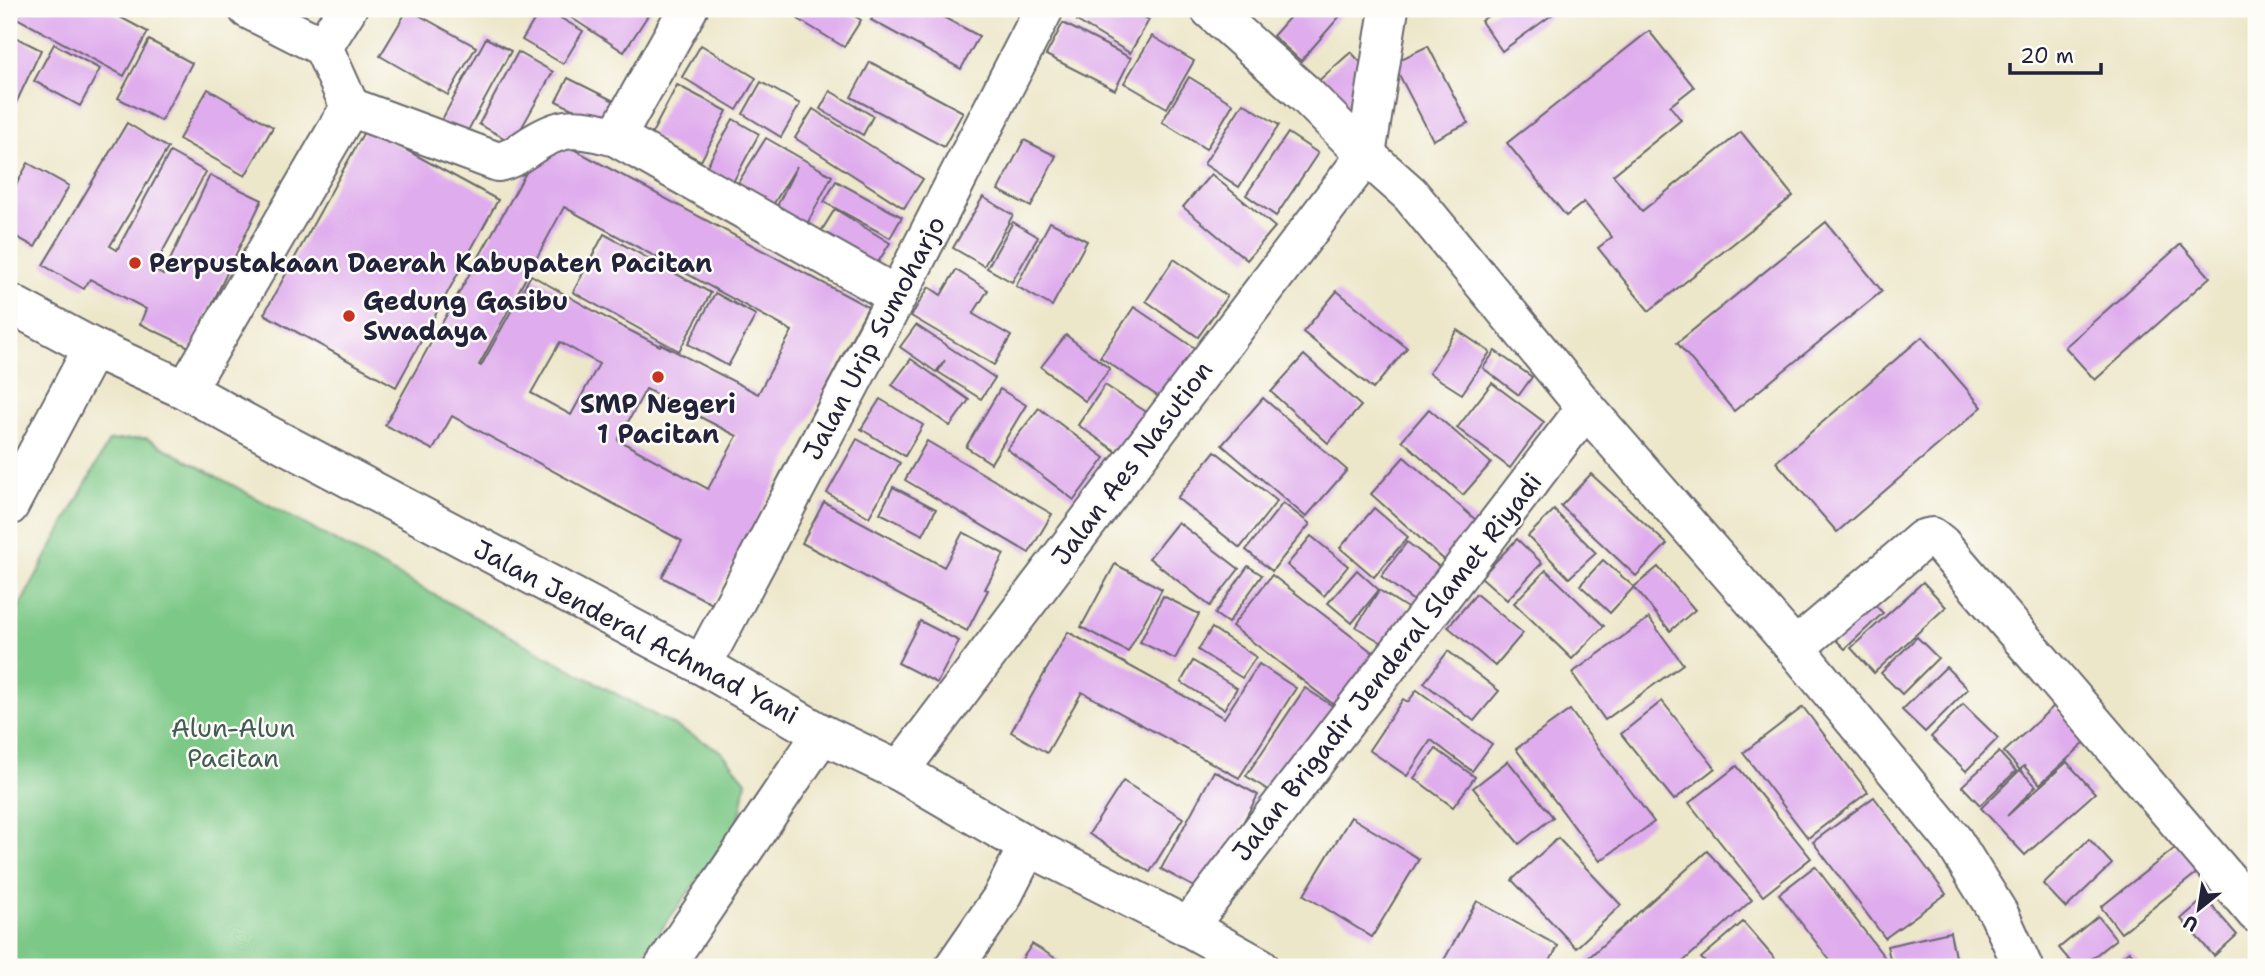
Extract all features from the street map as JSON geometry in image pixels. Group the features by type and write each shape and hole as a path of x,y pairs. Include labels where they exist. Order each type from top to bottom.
{"street":[{"path":"248,9 323,47 350,107 498,162 508,161 542,138 569,128 582,128 616,137 897,296"},
{"path":"323,47 347,9"},
{"path":"616,137 688,9"},
{"name":"Jalan Urip Sumoharjo","path":"702,665 897,296 1044,9"},
{"path":"1210,9 1304,93 1366,155 1410,194 1586,408 1795,648 1953,840 1998,914 2023,967"},
{"path":"1366,155 1389,9"},
{"path":"187,390 350,107"},
{"name":"Jalan Aes Nasution","path":"899,771 1366,155"},
{"name":"Jalan Jenderal Achmad Yani","path":"9,303 93,348 187,390 702,665 822,734 899,771 1028,846 1188,926 1260,967"},
{"path":"9,506 93,348"},
{"name":"Jalan Brigadir Jenderal Slamet Riyadi","path":"1188,926 1586,408"},
{"path":"1795,648 1923,539 1932,537 2256,913"},
{"path":"664,967 822,734"},
{"path":"954,967 1001,899 1028,846"}],"green space":[{"name":"Alun-Alun Pacitan","path":"146,438 721,751 746,781 739,823 634,967 9,967 9,626 109,441"}],"building":[{"path":"9,9 105,9 148,32 124,76 9,14"},
{"path":"408,9 476,47 448,95 380,56"},
{"path":"541,9 583,31 563,64 522,40"},
{"path":"652,9 624,52 561,11"},
{"path":"804,9 843,9 861,20 844,47 798,19"},
{"path":"877,9 928,9 979,36 961,69 871,20"},
{"path":"1084,9 1131,9 1149,20 1130,53 1077,21"},
{"path":"1297,9 1346,9 1301,61 1273,36"},
{"path":"1498,9 1560,9 1502,51 1481,21"},
{"path":"1063,23 1131,58 1115,90 1046,55"},
{"path":"1649,31 1694,87 1670,106 1681,120 1613,175 1642,211 1741,132 1793,196 1649,311 1598,248 1612,237 1584,202 1566,216 1507,143"},
{"path":"9,34 41,50 9,118"},
{"path":"1152,36 1194,61 1167,108 1124,83"},
{"path":"486,38 511,51 464,138 439,125"},
{"path":"149,40 192,63 161,121 118,98"},
{"path":"54,44 100,69 80,106 34,81"},
{"path":"701,45 756,78 737,110 682,77"},
{"path":"1428,46 1468,123 1433,140 1393,63"},
{"path":"518,52 553,72 513,143 479,124"},
{"path":"1351,52 1383,87 1347,119 1316,83"},
{"path":"870,62 963,112 944,147 851,97"},
{"path":"1189,77 1233,104 1206,149 1162,122"},
{"path":"568,78 614,101 603,124 556,101"},
{"path":"761,82 800,104 781,137 743,114"},
{"path":"677,85 727,111 701,161 651,135"},
{"path":"208,89 273,127 245,176 179,139"},
{"path":"830,91 873,116 863,135 820,109"},
{"path":"1243,103 1279,125 1239,187 1204,164"},
{"path":"813,109 923,179 904,208 795,138"},
{"path":"733,119 759,134 732,184 705,169"},
{"path":"127,123 168,148 110,246 117,250 170,152 206,172 153,269 163,275 210,175 262,200 191,348 140,324 146,309 90,279 84,289 43,265"},
{"path":"366,128 498,200 396,387 264,314"},
{"path":"1288,133 1318,153 1276,216 1246,195"},
{"name":"SMP Negeri 1 Pacitan","path":"546,137 564,144 868,307 712,604 662,577 682,541 452,416 433,450 385,425","holes":["564,207 792,331 758,394 619,325 531,275 481,366 479,365","560,342 599,364 571,415 531,393","646,389 737,436 708,489 618,440"]},
{"path":"766,138 832,176 806,226 775,210 797,166 771,208 736,186"},
{"path":"1024,140 1056,156 1031,207 998,190"},
{"path":"28,163 69,186 35,247 9,233 9,198"},
{"path":"1211,174 1275,227 1247,260 1183,207"},
{"path":"836,181 902,217 890,238 824,202"},
{"path":"983,197 1013,215 984,266 953,248"},
{"path":"835,209 890,243 872,272 817,238"},
{"path":"1013,222 1038,237 1012,282 987,268"},
{"path":"1050,222 1087,241 1052,306 1016,286"},
{"path":"1826,222 1882,291 1734,411 1677,343"},
{"path":"604,234 711,293 679,351 573,292"},
{"path":"2181,244 2210,277 2095,380 2065,347"},
{"path":"1174,259 1227,296 1198,337 1146,301"},
{"path":"956,270 988,290 973,314 1011,336 994,365 911,316 929,287 941,295"},
{"path":"1337,291 1407,348 1373,389 1303,332"},
{"path":"715,293 756,315 728,366 688,344"},
{"path":"1134,307 1196,349 1162,399 1100,357"},
{"path":"916,325 995,378 981,399 938,372 945,360 936,372 900,347"},
{"path":"1457,330 1490,352 1462,394 1429,373"},
{"path":"1066,335 1110,369 1085,401 1041,367"},
{"path":"1922,337 1982,407 1837,532 1776,462"},
{"path":"1495,351 1532,377 1519,395 1483,368"},
{"path":"1304,355 1361,406 1328,443 1271,392"},
{"path":"911,359 969,400 950,426 892,385"},
{"path":"1492,383 1544,422 1510,468 1457,428"},
{"path":"1105,385 1151,415 1123,456 1078,425"},
{"path":"1000,389 1026,405 991,463 966,447"},
{"path":"1263,398 1347,470 1306,517 1222,445"},
{"path":"880,399 923,425 905,456 861,429"},
{"path":"1039,408 1105,458 1074,500 1007,449"},
{"path":"1429,409 1491,463 1463,495 1402,440"},
{"path":"857,439 900,463 869,517 827,493"},
{"path":"927,441 1052,514 1029,553 905,480"},
{"path":"1215,451 1277,501 1240,548 1177,498"},
{"path":"1404,457 1485,528 1451,566 1371,494"},
{"path":"1591,474 1667,544 1636,576 1561,506"},
{"path":"893,487 936,509 923,535 880,513"},
{"path":"824,502 944,567 963,532 1004,554 967,631 802,543"},
{"path":"1283,503 1310,524 1272,571 1246,550"},
{"path":"1374,508 1408,537 1374,577 1340,548"},
{"path":"1554,510 1596,553 1569,578 1528,536"},
{"path":"1178,522 1239,569 1210,606 1149,558"},
{"path":"1311,536 1348,566 1324,596 1287,565"},
{"path":"1517,539 1542,563 1507,600 1481,577"},
{"path":"1407,542 1450,575 1423,608 1381,576"},
{"path":"1603,560 1634,587 1610,613 1580,585"},
{"path":"1115,564 1162,589 1128,652 1081,627"},
{"path":"1248,566 1262,575 1228,623 1215,614"},
{"path":"1658,567 1695,610 1670,631 1634,587"},
{"path":"1357,570 1379,590 1352,623 1328,603"},
{"path":"1546,570 1604,626 1572,659 1514,603"},
{"path":"1272,575 1376,655 1337,707 1232,626"},
{"path":"1923,582 1946,607 1874,673 1851,648"},
{"path":"1379,590 1412,611 1389,647 1356,627"},
{"path":"1476,594 1523,633 1495,666 1448,627"},
{"path":"1163,596 1199,614 1175,659 1140,642"},
{"path":"1866,596 1883,613 1845,649 1829,633"},
{"path":"1649,618 1683,664 1605,720 1572,673"},
{"path":"920,621 959,641 937,683 898,663"},
{"path":"1212,628 1256,657 1242,678 1198,650"},
{"path":"1068,632 1224,718 1259,664 1296,688 1239,778 1082,692 1047,753 1011,732"},
{"path":"1917,637 1938,658 1902,694 1881,673"},
{"path":"1448,651 1499,691 1474,721 1424,683"},
{"path":"1193,661 1237,688 1224,709 1181,682"},
{"path":"1946,667 1968,689 1925,732 1902,710"},
{"path":"1305,688 1334,707 1276,795 1246,776"},
{"path":"1417,690 1492,744 1472,771 1431,740 1407,776 1369,750 1403,699 1408,702"},
{"path":"1662,701 1715,768 1674,800 1621,734"},
{"path":"1963,704 1998,738 1966,771 1931,737"},
{"path":"2054,706 2087,741 2040,784 2024,766 2020,770 2004,752"},
{"path":"1803,707 1868,792 1808,838 1743,753"},
{"path":"1570,710 1654,822 1600,861 1516,749"},
{"path":"1436,749 1475,777 1453,807 1414,778"},
{"path":"1999,752 2016,771 1980,805 1962,786"},
{"path":"1508,761 1553,817 1519,844 1473,788"},
{"path":"2067,762 2095,793 2025,855 1981,808 2020,770 2036,786 2007,816"},
{"path":"1737,766 1811,858 1763,896 1689,803"},
{"path":"1214,771 1258,795 1205,893 1161,869"},
{"path":"1123,781 1183,818 1150,872 1089,834"},
{"path":"1874,797 1946,894 1885,938 1813,842"},
{"path":"1351,817 1419,859 1372,937 1304,895"},
{"path":"1558,838 1621,905 1576,948 1512,880"},
{"path":"2089,839 2112,864 2066,908 2043,884"},
{"path":"2179,845 2199,871 2121,933 2101,907"},
{"path":"1707,851 1752,900 1677,967 1593,967 1586,960"},
{"path":"1815,866 1885,958 1873,967 1835,967 1779,894"},
{"path":"2205,898 2237,935 2214,956 2181,919"},
{"path":"1477,901 1558,946 1547,967 1440,967"},
{"path":"2098,916 2116,939 2081,967 2075,967 2059,948"},
{"path":"1743,922 1782,967 1709,967 1701,958"},
{"path":"1950,932 1957,967 1892,967 1887,946"},
{"path":"1032,944 1070,967 1017,967"},
{"path":"2129,951 2143,967 2109,967"}],"place":[{"name":"Perpustakaan Daerah Kabupaten Pacitan","path":"135,263"},
{"name":"Gedung Gasibu Swadaya","path":"349,316"},
{"name":"SMP Negeri 1 Pacitan","path":"658,377"}]}
